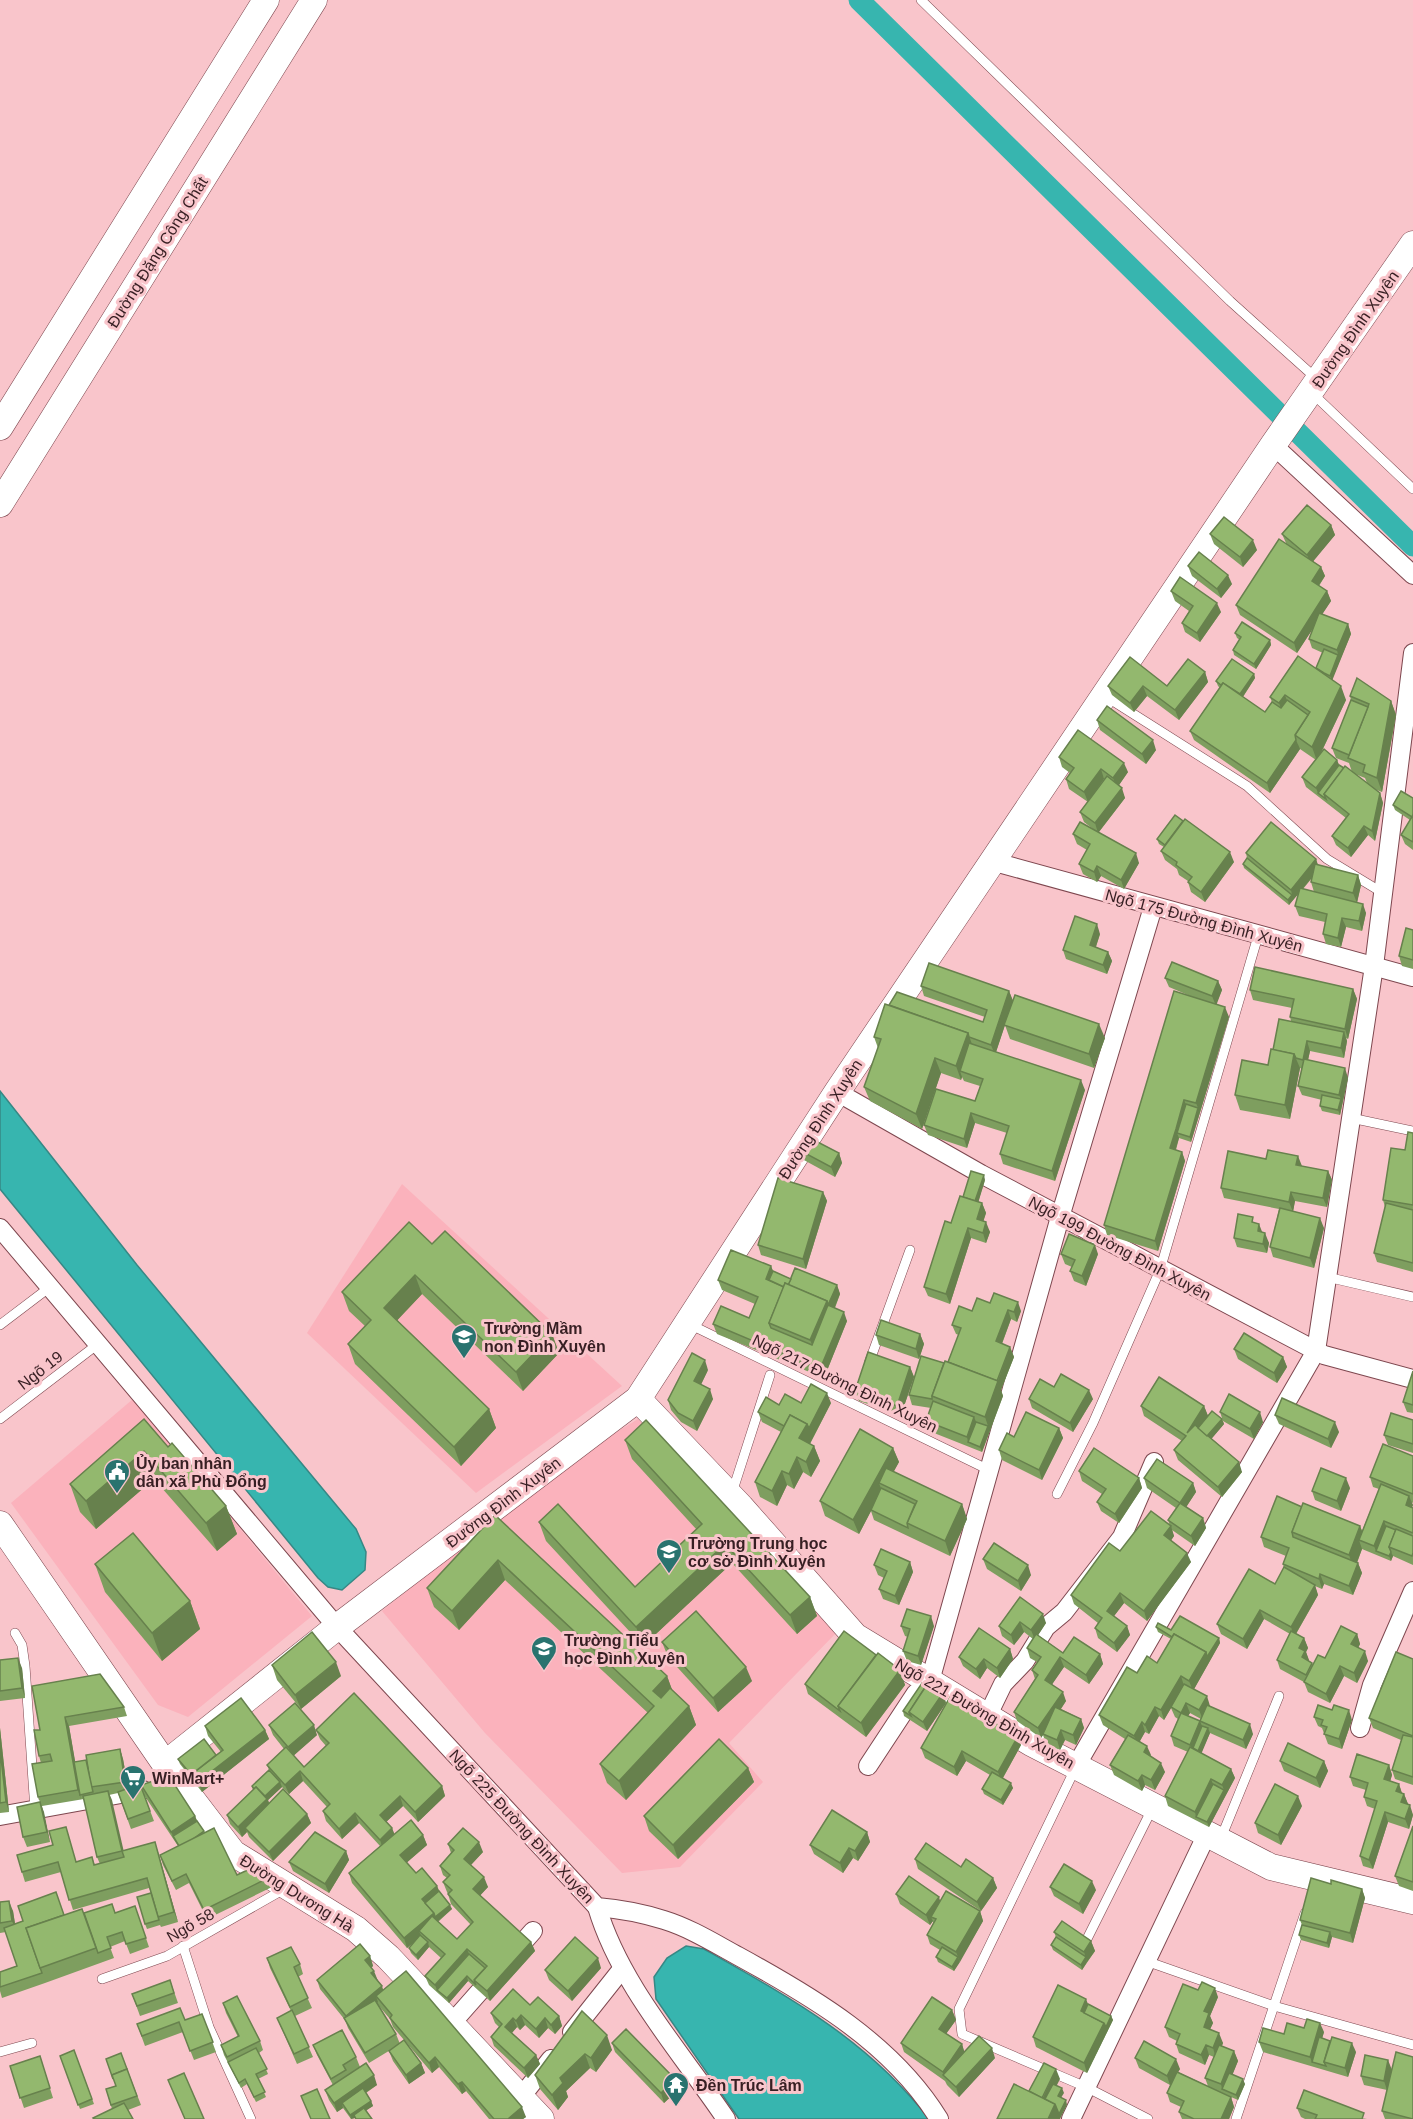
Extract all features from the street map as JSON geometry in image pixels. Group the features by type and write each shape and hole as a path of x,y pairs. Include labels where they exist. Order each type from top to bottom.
{"street":[{"path":"0,427 266,0"},
{"name":"Đường Đặng Công Chất","path":"0,504 314,0"},
{"name":"Đường Đình Xuyên","path":"172,1773 338,1627 638,1400 837,1092 995,862 1276,440 1413,244"},
{"path":"1276,440 1413,575"},
{"path":"1076,1767 1316,1351 1374,966 1413,653"},
{"name":"Ngõ 175 Đường Đình Xuyên","path":"995,862 1413,977"},
{"path":"868,1766 928,1680 1060,1217 1153,907"},
{"name":"Ngõ 199 Đường Đình Xuyên","path":"837,1092 1060,1217 1316,1351 1413,1379"},
{"name":"Ngõ 225 Đường Đình Xuyên","path":"1,1231 338,1627 597,1907 631,1911 691,1930 800,1990 825,2006 900,2071 939,2119"},
{"name":"Ngõ 221 Đường Đình Xuyên","path":"638,1400 731,1496 855,1636 987,1717 1076,1767 1313,1887 1413,1901"},
{"path":"987,1717 1003,1684 1024,1661 1046,1627 1064,1611 1122,1537 1154,1461"},
{"name":"Đường Dương Hà","path":"0,1524 172,1773 233,1853 356,1929 388,1957 541,2119"},
{"path":"1360,1728 1372,1685 1413,1591"},
{"path":"0,1816 35,1810 172,1773"},
{"path":"1071,2119 1146,1961 1213,1837"},
{"path":"597,1907 605,1936 622,1969 726,2119"},
{"path":"452,2024 533,1931"},
{"path":"521,2097 622,1969"}],"lane":[{"path":"921,0 1230,301 1309,395 1413,489"},
{"path":"1106,696 1247,786 1327,859 1383,893"},
{"path":"1057,1494 1093,1423 1160,1270 1258,936"},
{"path":"1351,1118 1413,1131"},
{"path":"866,1372 910,1250"},
{"path":"1327,1277 1413,1298"},
{"path":"0,1325 50,1287"},
{"name":"Ngõ 217 Đường Đình Xuyên","path":"687,1323 989,1470"},
{"name":"Ngõ 19","path":"0,1419 98,1344"},
{"path":"731,1496 770,1375"},
{"path":"854,1405 858,1394"},
{"path":"15,1633 22,1645 25,1666 35,1810"},
{"path":"1213,1837 1280,1696"},
{"path":"1076,1767 960,2009 962,2034 1086,2087 1148,2119"},
{"path":"1087,1940 1154,1806"},
{"name":"Ngõ 58","path":"102,1978 167,1956 288,1887"},
{"path":"1236,2119 1313,1887"},
{"path":"183,1946 209,2027 251,2119"},
{"path":"1146,1961 1274,2006 1413,2045"},
{"path":"0,2052 32,2043"}],"shaded area":[{"name":"Trường Mầm non Đình Xuyên","path":"402,1184 622,1386 476,1493 307,1333"},
{"path":"133,1399 312,1616 188,1717 158,1705 11,1503"},
{"path":"638,1419 837,1632 729,1743 763,1782 680,1867 622,1873 485,1733 382,1611 495,1519 602,1441"}],"water":[{"path":"0,1091 137,1265 356,1529 366,1552 365,1570 342,1590 328,1587 318,1578 0,1189"},
{"path":"686,1946 704,1949 825,2022 880,2066 929,2119 739,2119 656,1999 654,1977 667,1958"}],"building":[{"path":"1307,505 1331,525 1307,555 1282,534"},
{"path":"1224,517 1253,540 1240,557 1210,534"},
{"path":"1279,539 1321,567 1312,581 1327,591 1294,643 1236,605"},
{"path":"1199,552 1228,575 1217,589 1188,566"},
{"path":"1180,577 1217,603 1197,633 1182,623 1193,606 1171,591"},
{"path":"1319,613 1348,624 1337,650 1309,639"},
{"path":"1242,622 1270,640 1254,664 1233,650 1241,637 1235,633"},
{"path":"1324,649 1338,655 1330,676 1316,668"},
{"path":"1298,656 1341,686 1312,747 1295,735 1310,712 1285,695 1279,703 1270,697"},
{"path":"1130,657 1167,686 1188,659 1205,672 1175,710 1143,686 1130,703 1108,686"},
{"path":"1232,659 1254,674 1240,694 1216,681"},
{"path":"1357,678 1391,701 1377,778 1363,772 1365,765 1348,758 1369,704 1350,696"},
{"path":"1223,683 1265,712 1272,702 1281,708 1287,700 1308,715 1295,735 1296,740 1267,783 1190,731"},
{"path":"1351,700 1368,707 1349,755 1332,748"},
{"path":"1107,706 1153,740 1142,754 1097,720"},
{"path":"1078,730 1124,763 1113,778 1101,769 1084,792 1066,779 1074,768 1059,757"},
{"path":"1324,749 1337,760 1316,788 1302,777"},
{"path":"1339,765 1344,768 1324,794 1326,799 1318,793"},
{"path":"1345,766 1380,793 1372,831 1364,826 1348,848 1332,836 1349,814 1324,794"},
{"path":"1107,776 1122,788 1095,823 1080,812"},
{"path":"1401,791 1413,798 1412,817 1393,805"},
{"path":"1175,815 1183,821 1165,845 1157,839"},
{"path":"1413,815 1413,842 1401,835"},
{"path":"1185,819 1230,852 1201,892 1188,882 1192,877 1176,865 1177,862 1161,851"},
{"path":"1080,822 1136,853 1121,880 1097,866 1094,872 1079,864 1090,844 1073,834"},
{"path":"1271,822 1316,859 1291,890 1246,853"},
{"path":"1247,858 1292,895 1288,900 1243,864"},
{"path":"1315,864 1358,875 1353,893 1311,882"},
{"path":"1300,888 1363,904 1359,921 1342,918 1338,938 1323,934 1327,914 1295,906"},
{"path":"1075,916 1097,924 1090,945 1108,952 1103,965 1063,950"},
{"path":"1406,928 1413,930 1413,960 1399,956"},
{"path":"1172,962 1218,981 1212,996 1165,978"},
{"path":"929,963 1009,991 991,1045 969,1037 968,1033 889,1005 897,992 983,1022 987,1010 921,986"},
{"path":"1255,967 1353,989 1345,1029 1290,1017 1294,999 1250,990"},
{"path":"1174,991 1225,1007 1196,1103 1184,1100 1170,1148 1182,1152 1155,1241 1104,1225"},
{"path":"1015,995 1099,1024 1089,1054 1004,1025"},
{"path":"885,1004 968,1033 956,1066 935,1058 916,1114 864,1087 881,1039 874,1037"},
{"path":"1279,1019 1344,1032 1341,1048 1307,1041 1303,1060 1296,1058 1294,1054 1273,1050"},
{"path":"969,1043 1081,1080 1052,1171 1000,1154 1009,1126 971,1113 964,1139 924,1125 936,1089 975,1101 983,1079 960,1071"},
{"path":"1271,1049 1294,1054 1285,1105 1235,1095 1242,1060 1268,1065"},
{"path":"1304,1059 1345,1068 1339,1095 1298,1086"},
{"path":"1322,1095 1341,1099 1338,1110 1320,1106"},
{"path":"1186,1104 1198,1108 1190,1137 1177,1133"},
{"path":"1408,1132 1413,1133 1413,1205 1383,1200 1391,1148 1405,1150"},
{"path":"806,1136 839,1153 831,1167 799,1150"},
{"path":"1268,1150 1298,1156 1296,1165 1328,1171 1323,1198 1291,1192 1289,1202 1221,1188 1228,1151 1266,1159"},
{"path":"971,1171 984,1175 975,1201 963,1197"},
{"path":"778,1178 823,1192 803,1259 758,1245"},
{"path":"960,1196 982,1203 977,1219 986,1222 983,1233 968,1228 946,1294 924,1287 945,1221 951,1223"},
{"path":"1386,1203 1413,1210 1413,1263 1374,1253"},
{"path":"1280,1208 1320,1218 1310,1258 1270,1247"},
{"path":"1238,1214 1253,1217 1252,1222 1259,1224 1258,1231 1265,1233 1263,1244 1234,1238"},
{"path":"409,1222 432,1244 445,1231 552,1334 516,1372 415,1275 384,1308 489,1409 454,1447 348,1344 371,1320 342,1292"},
{"path":"1069,1234 1095,1245 1082,1276 1070,1271 1075,1260 1061,1254"},
{"path":"731,1250 771,1266 766,1279 784,1287 769,1323 771,1328 812,1345 828,1305 844,1312 820,1369 713,1324 721,1306 749,1318 758,1297 718,1280"},
{"path":"795,1268 837,1285 828,1305 827,1301 788,1285"},
{"path":"773,1271 791,1279 788,1285 785,1283 784,1287 769,1280"},
{"path":"785,1283 827,1301 810,1340 769,1323"},
{"path":"994,1293 1018,1302 1014,1312 1008,1310 996,1341 1010,1347 997,1381 948,1362 961,1328 952,1325 959,1306 972,1311 977,1298 990,1303"},
{"path":"881,1320 920,1334 916,1349 876,1335"},
{"path":"1244,1333 1283,1357 1274,1373 1234,1349"},
{"path":"868,1352 910,1367 897,1406 855,1391"},
{"path":"692,1353 705,1360 694,1381 710,1389 693,1421 678,1413 668,1400"},
{"path":"921,1356 944,1363 932,1399 909,1395"},
{"path":"945,1361 998,1381 985,1417 932,1396"},
{"path":"1413,1371 1413,1405 1403,1402"},
{"path":"1061,1374 1089,1390 1070,1423 1029,1399 1040,1379 1054,1387"},
{"path":"1159,1377 1204,1406 1187,1433 1195,1425 1239,1462 1218,1487 1174,1450 1186,1436 1141,1406"},
{"path":"811,1384 827,1393 809,1428 807,1424 790,1415 784,1426 758,1412 766,1397 779,1405 785,1394 801,1403"},
{"path":"1229,1394 1260,1412 1250,1429 1220,1412"},
{"path":"1282,1398 1335,1422 1328,1439 1275,1415"},
{"path":"933,1401 974,1417 967,1437 926,1421"},
{"path":"1212,1411 1222,1419 1207,1436 1198,1428"},
{"path":"1026,1412 1059,1428 1039,1470 999,1450 1007,1433 1014,1437"},
{"path":"1391,1413 1413,1420 1413,1444 1384,1435"},
{"path":"790,1415 807,1424 799,1438 814,1446 806,1462 797,1457 789,1474 782,1471 772,1491 755,1482"},
{"path":"144,1419 168,1447 172,1443 226,1506 206,1523 144,1451 86,1501 70,1484"},
{"path":"646,1420 810,1597 790,1615 725,1544 636,1627 539,1522 558,1504 635,1587 702,1524 625,1440"},
{"path":"976,1422 988,1426 980,1447 968,1442"},
{"path":"860,1429 893,1448 853,1520 820,1501"},
{"path":"1383,1444 1413,1456 1413,1494 1370,1477"},
{"path":"1094,1448 1139,1478 1115,1514 1097,1502 1106,1489 1079,1471"},
{"path":"1157,1459 1193,1483 1180,1503 1144,1478"},
{"path":"886,1468 962,1504 945,1541 907,1523 917,1501 879,1483"},
{"path":"1321,1468 1346,1478 1337,1501 1312,1491"},
{"path":"1381,1484 1409,1496 1406,1505 1413,1508 1413,1533 1384,1521 1374,1546 1359,1540"},
{"path":"881,1488 915,1504 907,1523 908,1528 871,1510"},
{"path":"1277,1496 1302,1507 1292,1532 1293,1537 1358,1563 1349,1586 1320,1574 1319,1579 1283,1564 1289,1548 1261,1537"},
{"path":"1180,1503 1203,1518 1191,1536 1168,1520"},
{"path":"1303,1503 1360,1526 1349,1555 1292,1532"},
{"path":"1151,1511 1171,1526 1164,1535 1187,1553 1144,1611 1120,1593 1107,1611 1127,1626 1114,1643 1095,1628 1102,1618 1071,1595 1109,1543 1120,1551"},
{"path":"495,1515 667,1676 653,1691 661,1698 670,1688 689,1706 619,1781 600,1764 654,1706 498,1560 452,1611 427,1588"},
{"path":"1386,1526 1396,1530 1389,1547 1391,1552 1389,1556 1376,1551"},
{"path":"1396,1529 1413,1536 1412,1556 1389,1547"},
{"path":"133,1533 190,1601 152,1633 95,1564"},
{"path":"994,1543 1028,1565 1018,1581 983,1559"},
{"path":"881,1549 910,1562 895,1596 879,1589 887,1571 874,1565"},
{"path":"1284,1567 1315,1585 1291,1627 1260,1610 1243,1639 1217,1624 1249,1569 1275,1584"},
{"path":"1020,1597 1043,1614 1031,1630 1020,1622 1011,1635 999,1626"},
{"path":"907,1609 931,1616 918,1656 903,1651 910,1629 901,1626"},
{"path":"696,1611 746,1667 713,1698 662,1642"},
{"path":"1180,1616 1219,1638 1207,1657 1206,1652 1156,1627 1158,1623 1171,1630"},
{"path":"1341,1626 1357,1634 1351,1644 1365,1651 1354,1673 1340,1666 1326,1694 1304,1682 1318,1655 1325,1658"},
{"path":"979,1628 1010,1649 997,1668 984,1659 976,1669 959,1657"},
{"path":"844,1631 876,1655 838,1706 840,1711 805,1684"},
{"path":"1291,1631 1304,1638 1299,1648 1305,1651 1302,1657 1312,1663 1306,1675 1277,1660"},
{"path":"312,1632 336,1662 295,1695 272,1665"},
{"path":"1036,1634 1063,1653 1074,1637 1100,1654 1086,1675 1060,1657 1045,1680 1063,1692 1038,1728 1014,1712 1038,1675 1032,1670 1041,1657 1027,1648"},
{"path":"1174,1634 1206,1652 1189,1681 1181,1676 1161,1710 1155,1707 1145,1725 1142,1722 1134,1736 1099,1715 1127,1667 1137,1673 1147,1656 1157,1663"},
{"path":"1396,1652 1413,1659 1413,1736 1369,1718"},
{"path":"878,1653 900,1670 861,1723 838,1706"},
{"path":"18,1658 22,1688 0,1691 0,1660"},
{"path":"100,1674 124,1707 65,1717 78,1790 38,1797 32,1764 52,1761 50,1754 39,1756 34,1730 40,1730 32,1686"},
{"path":"922,1683 926,1686 909,1712 911,1716 903,1711"},
{"path":"928,1683 943,1693 923,1722 909,1712"},
{"path":"1184,1684 1207,1696 1199,1710 1186,1703 1181,1713 1171,1707"},
{"path":"354,1693 442,1786 415,1812 400,1796 380,1815 392,1828 380,1840 355,1813 339,1829 323,1811 330,1804 300,1771 285,1785 267,1765 286,1747 304,1767 329,1743 316,1730"},
{"path":"950,1697 1018,1736 998,1772 962,1751 954,1767 921,1748"},
{"path":"241,1698 265,1730 198,1782 192,1774 223,1750 205,1726"},
{"path":"295,1703 314,1725 288,1747 269,1725"},
{"path":"1207,1705 1250,1724 1243,1740 1200,1721"},
{"path":"1318,1705 1332,1710 1334,1705 1349,1710 1339,1739 1324,1734 1327,1727 1321,1725 1323,1720 1314,1717"},
{"path":"1055,1707 1081,1719 1073,1735 1061,1730 1057,1740 1043,1734"},
{"path":"1181,1713 1200,1721 1190,1745 1171,1736"},
{"path":"1202,1726 1208,1728 1198,1751 1193,1748"},
{"path":"1128,1735 1147,1746 1144,1752 1161,1763 1151,1780 1142,1775 1138,1781 1110,1765"},
{"path":"1403,1735 1413,1737 1413,1777 1392,1770"},
{"path":"204,1739 216,1755 192,1774 194,1778 178,1759"},
{"path":"719,1739 748,1768 673,1845 644,1816"},
{"path":"1288,1743 1324,1761 1316,1778 1280,1761"},
{"path":"1190,1747 1231,1769 1222,1785 1211,1779 1195,1812 1165,1796"},
{"path":"0,1749 6,1802 0,1803"},
{"path":"120,1749 125,1782 91,1787 86,1755"},
{"path":"1357,1754 1389,1765 1384,1779 1399,1784 1396,1791 1404,1794 1401,1802 1410,1805 1405,1819 1385,1812 1369,1860 1360,1856 1377,1801 1364,1797 1368,1783 1350,1777"},
{"path":"86,1760 93,1792 80,1795 74,1762"},
{"path":"269,1770 280,1782 265,1796 252,1786"},
{"path":"992,1772 1011,1783 1001,1800 982,1789"},
{"path":"169,1776 195,1816 171,1832 141,1785"},
{"path":"140,1784 150,1811 128,1819 118,1792"},
{"path":"1213,1784 1224,1790 1207,1822 1196,1817"},
{"path":"1275,1784 1298,1796 1278,1835 1255,1823"},
{"path":"256,1787 267,1799 238,1827 227,1815"},
{"path":"283,1789 307,1814 269,1852 245,1828"},
{"path":"108,1791 122,1851 97,1857 83,1796"},
{"path":"40,1802 47,1832 23,1837 17,1807"},
{"path":"832,1810 867,1832 855,1851 849,1848 840,1863 810,1845"},
{"path":"411,1820 423,1835 400,1855 416,1873 422,1868 437,1886 422,1899 434,1913 404,1938 349,1873"},
{"path":"197,1821 204,1831 179,1846 173,1836"},
{"path":"1413,1826 1413,1882 1395,1876"},
{"path":"66,1827 76,1862 92,1857 94,1865 124,1857 122,1851 155,1842 174,1912 158,1917 147,1878 69,1900 58,1862 22,1872 17,1855 53,1845 49,1831"},
{"path":"214,1828 237,1875 254,1867 268,1878 204,1910 186,1874 172,1881 160,1855"},
{"path":"463,1828 479,1842 464,1859 484,1877 473,1889 531,1942 487,1991 474,1980 487,1966 467,1949 435,1985 425,1976 445,1954 419,1931 432,1916 457,1939 473,1922 448,1894 452,1890 443,1882 450,1875 440,1866 454,1850 448,1844"},
{"path":"315,1832 346,1851 325,1884 289,1862"},
{"path":"926,1843 961,1867 966,1859 993,1878 977,1902 915,1859"},
{"path":"1064,1864 1092,1881 1079,1904 1050,1887"},
{"path":"909,1876 939,1897 926,1915 896,1894"},
{"path":"1311,1878 1331,1884 1331,1880 1362,1889 1350,1933 1300,1920"},
{"path":"439,1891 450,1905 435,1917 425,1903"},
{"path":"946,1891 980,1911 956,1952 927,1935 936,1919 931,1917"},
{"path":"56,1892 64,1915 26,1928 42,1973 0,1987 0,1972 17,1966 4,1928 23,1921 18,1906"},
{"path":"151,1893 159,1920 145,1924 137,1897"},
{"path":"9,1901 12,1921 0,1923 0,1902"},
{"path":"112,1904 115,1913 135,1906 146,1938 126,1944 122,1932 107,1937 111,1948 98,1953 84,1913"},
{"path":"82,1909 96,1948 40,1968 26,1928"},
{"path":"1062,1921 1091,1941 1084,1952 1054,1932"},
{"path":"1302,1925 1330,1932 1327,1943 1299,1935"},
{"path":"420,1935 428,1942 416,1955 409,1948"},
{"path":"575,1937 598,1958 568,1991 545,1970"},
{"path":"1056,1937 1086,1957 1081,1965 1051,1945"},
{"path":"360,1944 370,1956 365,1960 374,1971 371,1973 382,1986 346,2016 317,1980"},
{"path":"291,1947 300,1964 294,1967 308,1998 290,2007 267,1958"},
{"path":"942,1947 958,1957 952,1967 936,1957"},
{"path":"469,1954 485,1968 474,1980 476,1985 467,1976 447,1998 437,1990"},
{"path":"406,1971 522,2107 508,2119 494,2119 462,2082 458,2084 435,2057 429,2063 390,2018 392,2015 376,1996"},
{"path":"170,1980 174,1993 137,2006 132,1994"},
{"path":"1202,1982 1215,1988 1204,2011 1209,2013 1204,2027 1219,2033 1213,2048 1206,2045 1201,2055 1176,2044 1180,2034 1165,2027 1183,1984 1198,1990"},
{"path":"1058,1985 1086,1999 1081,2011 1104,2023 1084,2063 1033,2037"},
{"path":"513,1989 530,2005 538,1997 559,2016 551,2025 545,2018 536,2029 521,2015 516,2021 513,2018 505,2027 536,2055 524,2068 491,2037 502,2024 491,2013"},
{"path":"237,1996 260,2041 227,2057 221,2045 239,2036 223,2003"},
{"path":"932,1997 952,2010 939,2029 962,2044 943,2072 901,2043"},
{"path":"375,2000 396,2034 365,2053 344,2018"},
{"path":"1088,2004 1111,2016 1106,2027 1104,2023 1084,2013"},
{"path":"180,2008 185,2020 202,2014 213,2042 190,2051 179,2022 142,2036 137,2024"},
{"path":"292,2010 309,2047 294,2054 277,2018"},
{"path":"582,2011 607,2035 591,2058 585,2054 560,2078 563,2083 552,2095 535,2075"},
{"path":"1307,2019 1320,2023 1310,2057 1259,2042 1263,2028 1284,2034 1287,2023 1304,2028"},
{"path":"626,2029 675,2079 661,2093 612,2043"},
{"path":"342,2030 356,2057 343,2065 346,2070 331,2079 313,2045"},
{"path":"979,2036 992,2048 956,2087 943,2075"},
{"path":"1319,2037 1330,2041 1324,2062 1326,2066 1312,2062"},
{"path":"1332,2037 1352,2043 1345,2068 1324,2062"},
{"path":"404,2040 421,2063 406,2075 389,2051"},
{"path":"1144,2041 1176,2059 1167,2076 1135,2058"},
{"path":"1219,2045 1234,2051 1221,2084 1205,2078"},
{"path":"256,2048 267,2069 256,2074 265,2092 254,2097 245,2079 239,2083 228,2062"},
{"path":"74,2050 92,2099 78,2105 60,2056"},
{"path":"1396,2052 1413,2057 1413,2119 1382,2111"},
{"path":"121,2053 127,2069 112,2075 113,2079 106,2059"},
{"path":"1365,2055 1388,2060 1384,2081 1361,2076"},
{"path":"40,2056 50,2088 20,2098 10,2066"},
{"path":"366,2063 374,2075 334,2103 325,2090"},
{"path":"1044,2063 1056,2069 1042,2098 1029,2091"},
{"path":"127,2069 137,2096 111,2105 106,2089 116,2086 112,2075"},
{"path":"1177,2072 1231,2097 1221,2119 1194,2119 1179,2112 1184,2101 1167,2093"},
{"path":"184,2073 204,2119 185,2119 168,2080"},
{"path":"1229,2073 1243,2079 1236,2095 1222,2089"},
{"path":"1014,2084 1055,2104 1048,2119 997,2119"},
{"path":"1053,2084 1062,2088 1058,2096 1066,2100 1059,2114 1055,2104 1045,2099"},
{"path":"363,2088 371,2101 350,2115 342,2103"},
{"path":"317,2089 330,2119 311,2119 301,2096"},
{"path":"1304,2090 1364,2113 1362,2119 1315,2119 1317,2115 1297,2108"},
{"path":"124,2103 133,2119 93,2118"},
{"path":"364,2108 372,2119 356,2119 354,2115"}],"waterway":[{"path":"859,0 1413,546"}],"place":[{"name":"Trường Mầm non Đình Xuyên","path":"464,1360"},
{"name":"Ủy ban nhân dân xã Phù Đổng","path":"117,1495"},
{"name":"Trường Trung học cơ sở Đình Xuyên","path":"669,1575"},
{"name":"Trường Tiểu học Đình Xuyên","path":"544,1672"},
{"name":"WinMart+","path":"133,1801"},
{"name":"Đền Trúc Lâm","path":"676,2108"}]}
